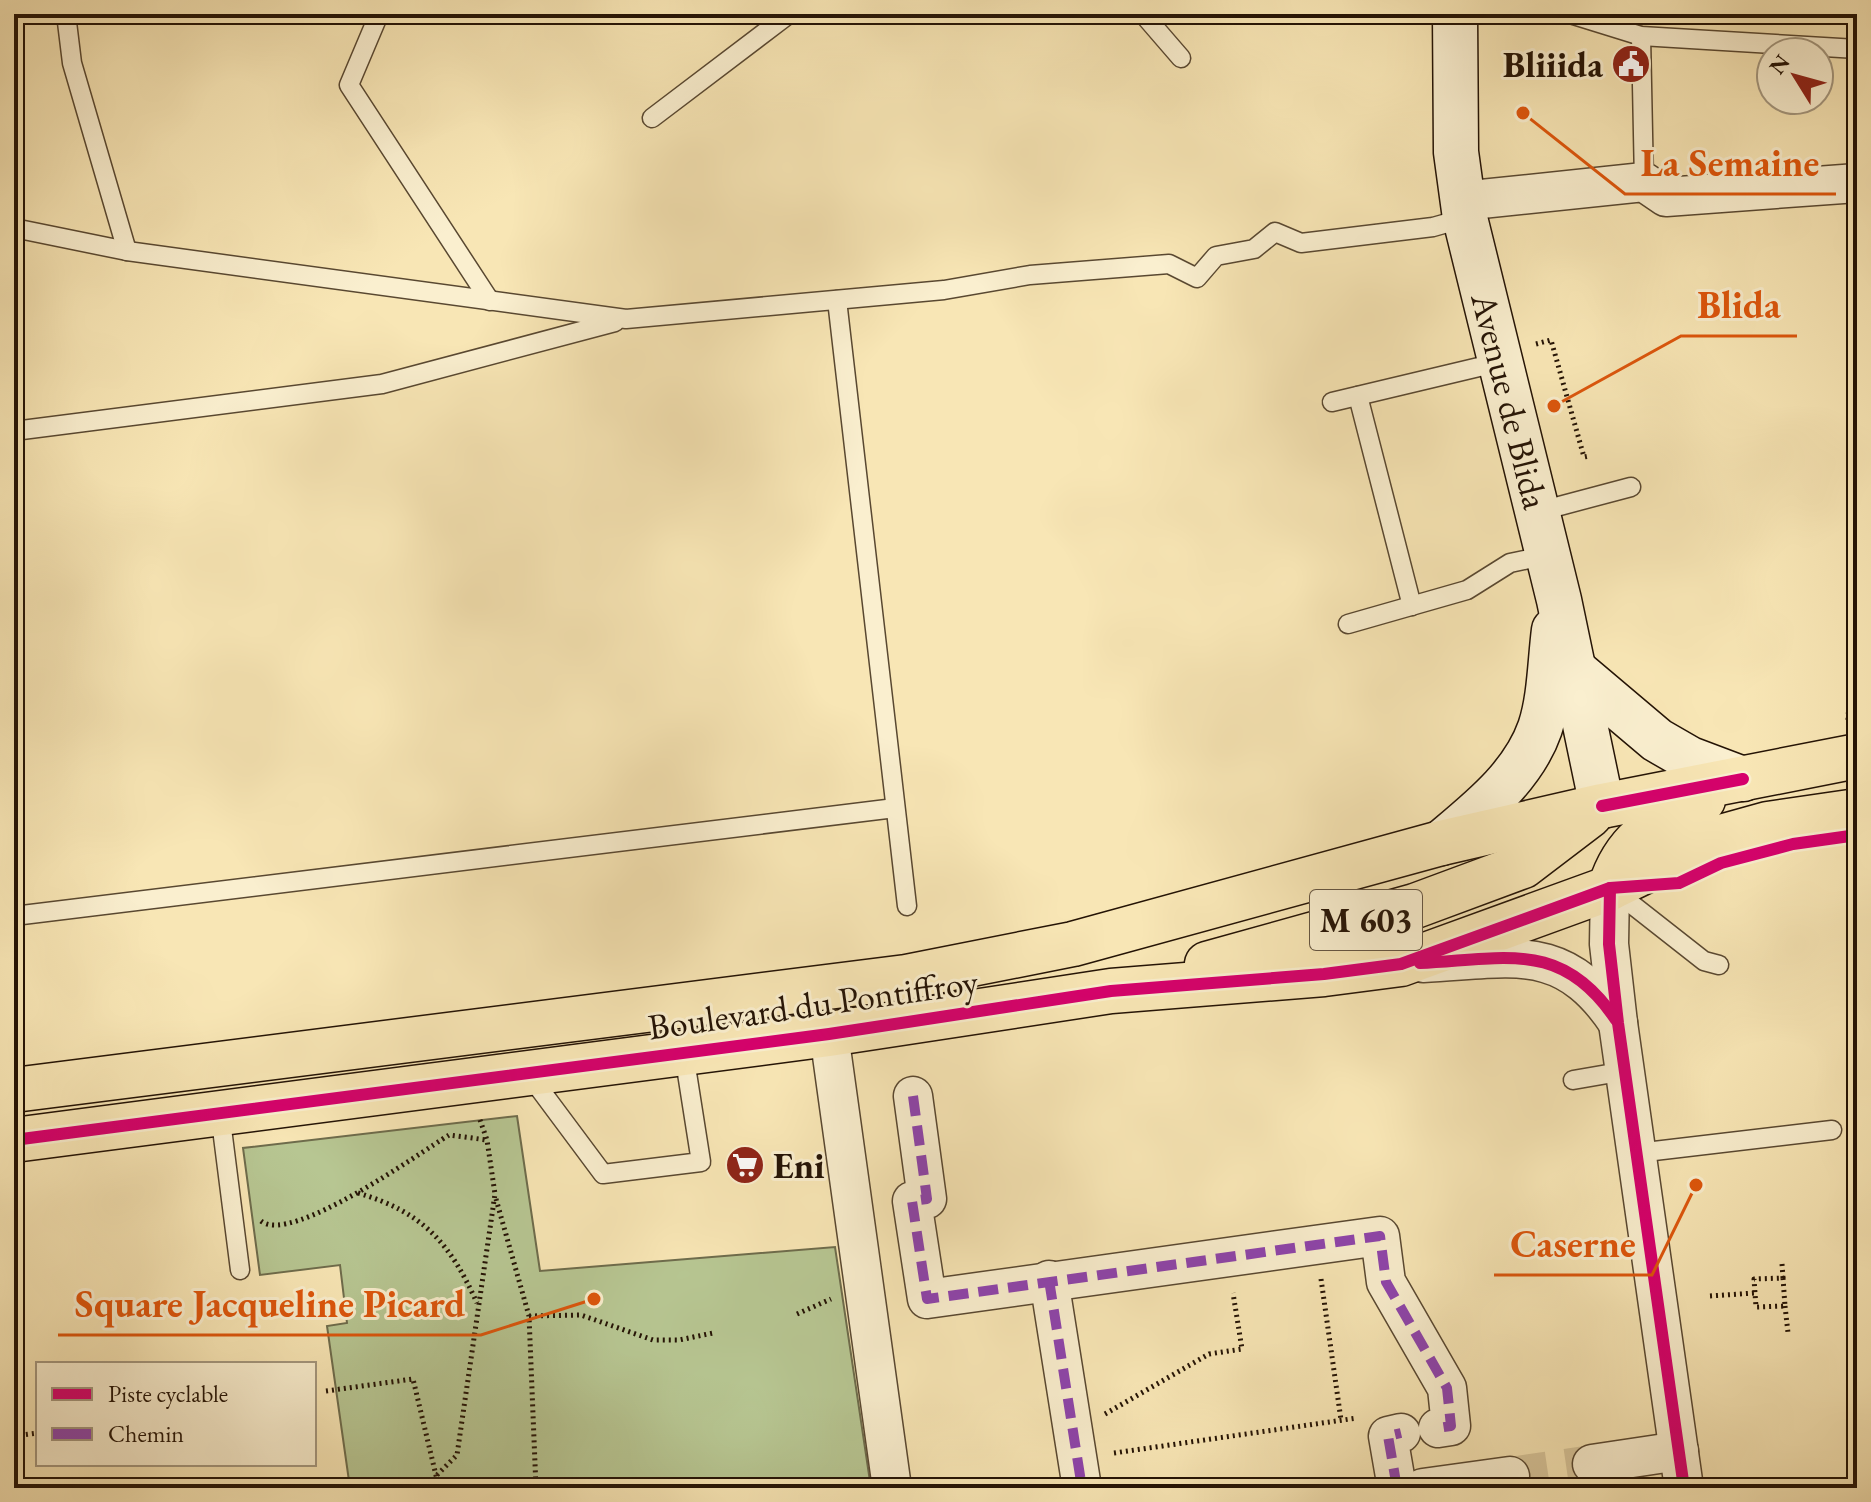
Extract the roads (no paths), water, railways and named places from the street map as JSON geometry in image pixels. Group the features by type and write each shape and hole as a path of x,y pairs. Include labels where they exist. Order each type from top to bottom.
{"main road":[{"name":"Avenue de Blida","path":"1455,14 1456,152 1463,210 1516,353 1537,512 1559,600 1602,806"},
{"name":"Avenue de Blida","path":"1441,843 1505,785 1536,739 1541,724 1559,600"},
{"path":"1573,669 1657,740 1690,759 1743,779"},
{"name":"Boulevard du Pontiffroy","path":"14,1090 906,977 1073,944 1441,843 1602,806 1743,779 1852,742"},
{"name":"Boulevard du Pontiffroy","path":"1610,888 1617,866 1629,846 1673,816 1743,779"},
{"path":"1602,806 1610,888"},
{"name":"Boulevard du Pontiffroy","path":"1111,991 1415,906 1523,866 1602,806"},
{"name":"Boulevard du Pontiffroy","path":"14,1140 684,1054 1111,991 1324,974 1401,964 1610,888 1707,841 1768,824 1857,811"}],"street":[{"path":"1463,210 1644,182 1666,197 1857,183"},
{"path":"1610,888 1609,944 1618,1023 1684,1488"},
{"path":"1401,964 1531,958 1565,967 1601,997 1618,1023"},
{"path":"829,1034 892,1488"},
{"path":"913,1096 927,1199 912,1201 927,1299 1380,1236 1386,1282 1447,1388 1451,1426 1404,1426 1388,1436 1397,1488"},
{"path":"1049,1280 1077,1460"},
{"path":"1592,1464 1679,1451"},
{"path":"1423,1488 1510,1476"}],"lane":[{"path":"66,14 72,63 127,251"},
{"path":"379,14 349,85 490,301"},
{"path":"652,118 789,14"},
{"path":"1143,14 1181,58"},
{"path":"1570,14 1579,20 1641,36 1857,49"},
{"path":"1641,36 1644,182"},
{"path":"14,431 382,384 626,319 944,290 1030,275 1169,264 1197,278 1216,256 1254,249 1275,232 1301,243 1433,227 1463,210"},
{"path":"14,228 127,251 626,319"},
{"path":"837,300 907,906"},
{"path":"1332,402 1516,353"},
{"path":"1358,396 1412,606"},
{"path":"1537,512 1631,487"},
{"path":"1348,624 1467,590 1510,563 1548,555"},
{"path":"14,916 895,808"},
{"path":"1610,888 1704,961 1719,965"},
{"path":"529,1074 603,1174 701,1162 684,1054"},
{"path":"1573,1080 1625,1071"},
{"path":"220,1113 240,1270"},
{"path":"1637,1153 1832,1130"}],"tunnel":[{"path":"1510,1476 1592,1464"}],"place":[{"name":"Bliiida","path":"1631,64"},
{"name":"La Semaine","path":"1523,113"},
{"name":"Blida","path":"1554,406"},
{"name":"Eni","path":"745,1165"},
{"name":"Caserne","path":"1696,1185"},
{"name":"Square Jacqueline Picard","path":"594,1299"}]}
